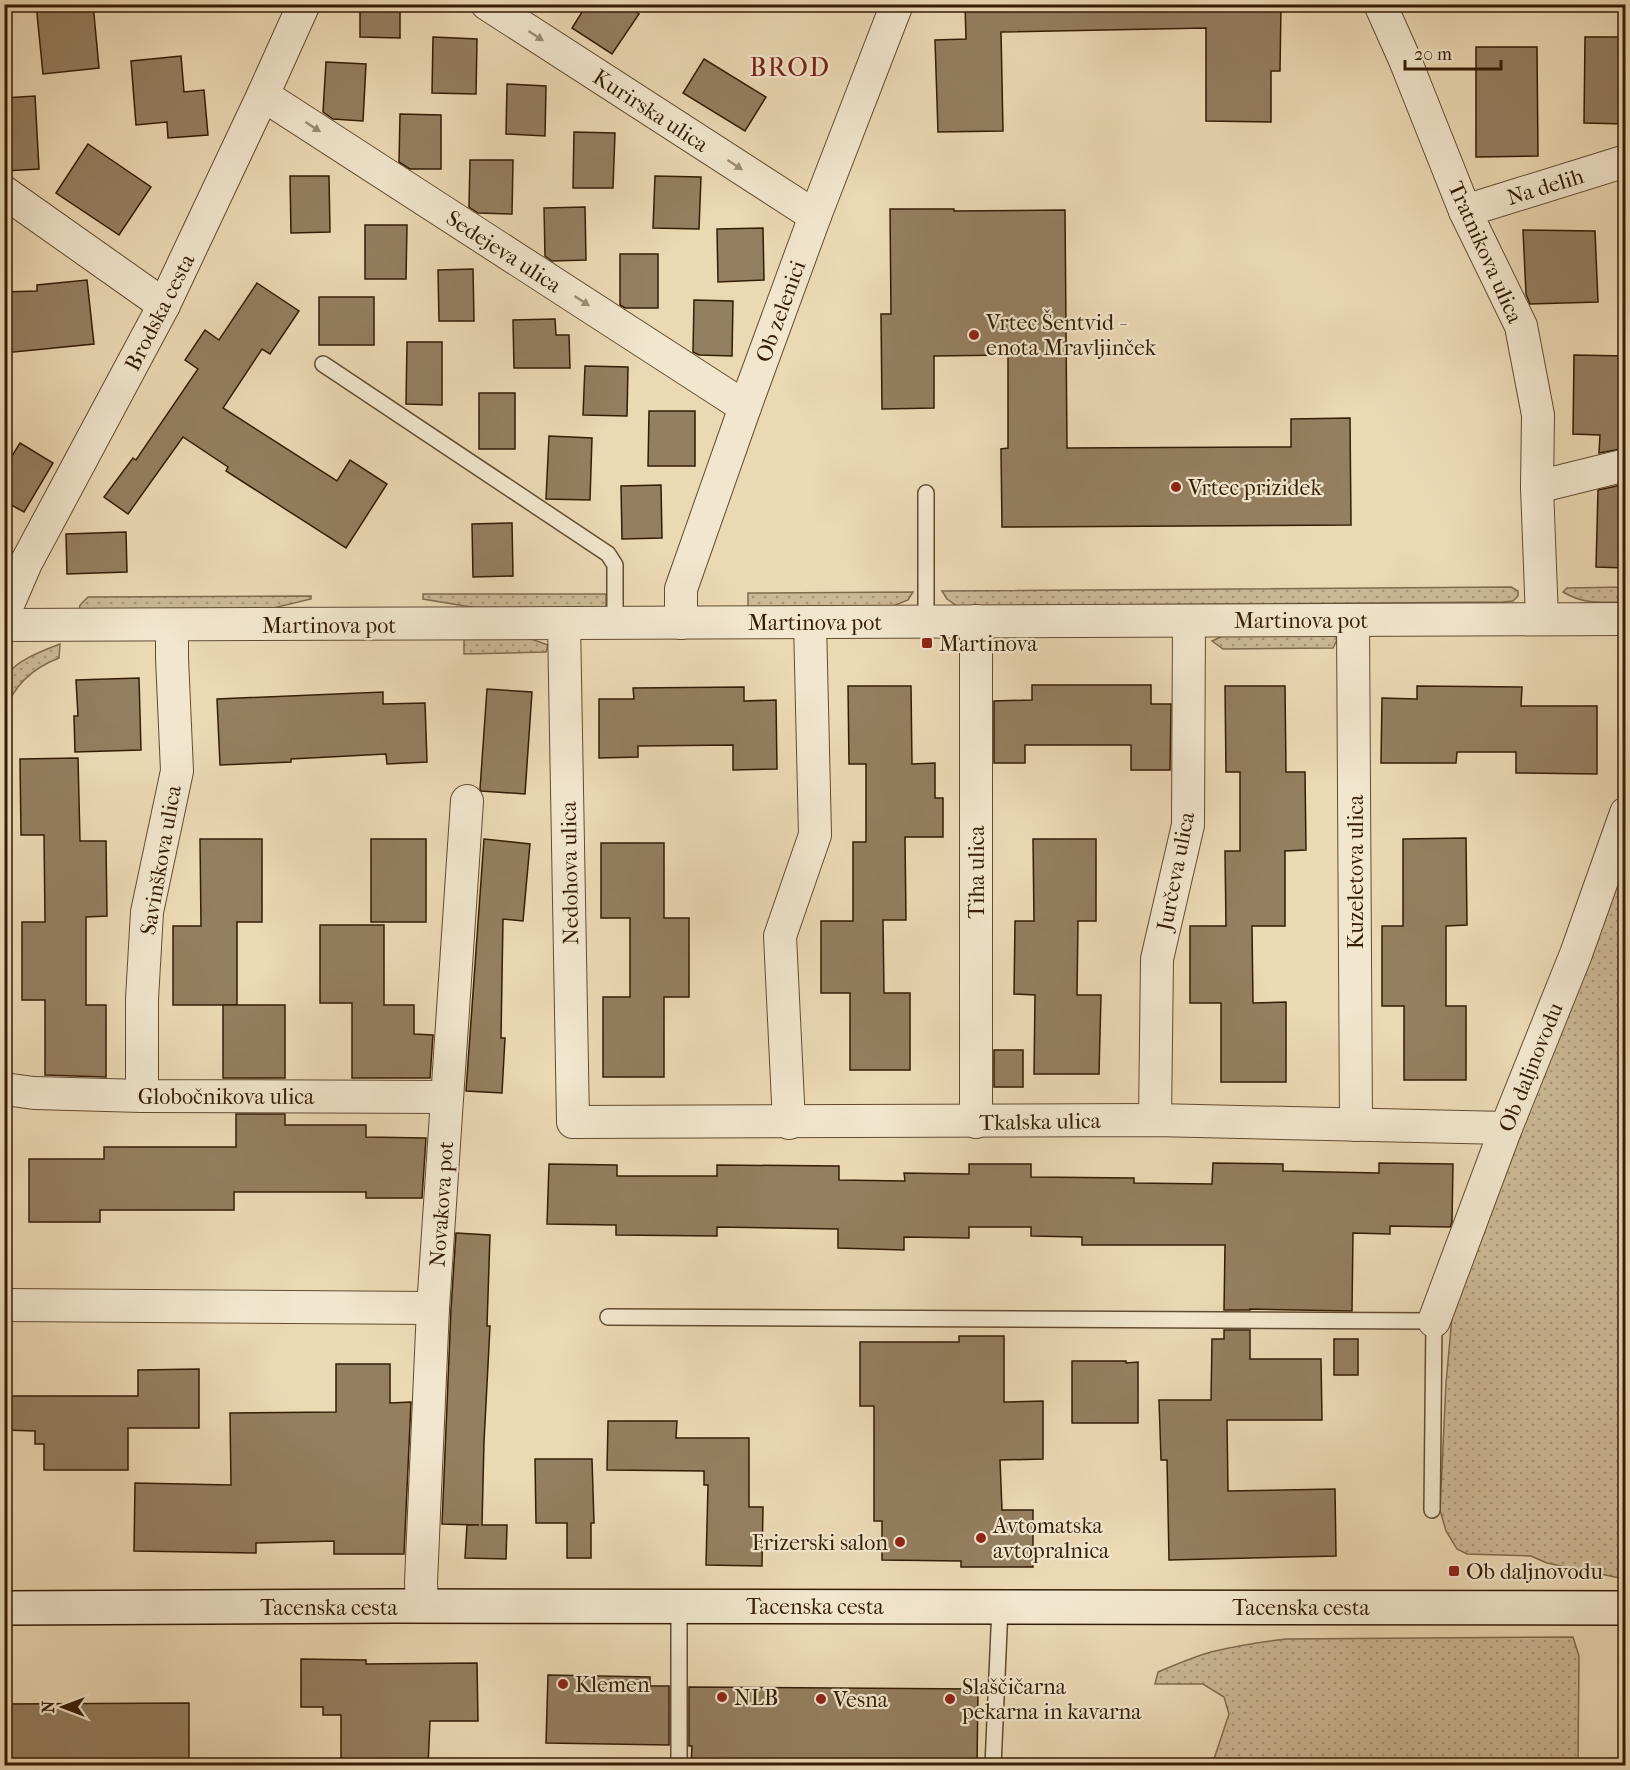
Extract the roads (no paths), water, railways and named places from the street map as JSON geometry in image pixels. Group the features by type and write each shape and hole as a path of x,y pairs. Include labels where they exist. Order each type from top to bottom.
{"main road":[{"name":"Tacenska cesta","path":"4,1608 422,1606 1626,1608"}],"street":[{"name":"Brodska cesta","path":"4,614 26,563 164,305 304,4"},
{"name":"Kurirska ulica","path":"487,4 815,216"},
{"name":"Ob zelenici","path":"681,622 681,589 815,216 897,4"},
{"name":"Tratnikova ulica","path":"1380,4 1466,211 1521,326 1538,415 1537,487 1542,619"},
{"name":"Sedejeva ulica","path":"263,95 745,407"},
{"name":"Na delih","path":"1466,211 1626,161"},
{"path":"4,192 164,305"},
{"path":"1537,487 1626,465"},
{"name":"Martinova pot","path":"4,625 1626,619"},
{"name":"Kuzeletova ulica","path":"1353,620 1356,1125"},
{"name":"Tiha ulica","path":"976,621 976,1122"},
{"name":"Jurčeva ulica","path":"1155,1120 1157,960 1188,825 1190,621"},
{"path":"789,1123 780,936 815,835 810,622"},
{"name":"Nedohova ulica","path":"564,623 573,1122"},
{"name":"Savinškova ulica","path":"142,1095 142,999 147,912 177,771 172,625"},
{"name":"Novakova pot","path":"422,1606 433,1308 466,801"},
{"name":"Ob daljnovodu","path":"1434,1321 1506,1128 1576,954 1626,813"},
{"name":"Globočnikova ulica","path":"4,1089 34,1093 142,1095 447,1097"},
{"name":"Tkalska ulica","path":"573,1122 1155,1120 1506,1128"},
{"path":"4,1305 433,1308"}],"lane":[{"path":"323,364 608,554 615,565 615,623"},
{"path":"926,493 926,622"},
{"path":"608,1317 1434,1321 1432,1510"},
{"path":"679,1606 679,1766"},
{"path":"993,1766 1000,1607"}],"place":[{"name":"Vrtec Šentvid - enota Mravljinček","path":"974,335"},
{"name":"Vrtec prizidek","path":"1176,487"},
{"name":"Martinova","path":"927,643"},
{"name":"Avtomatska avtopralnica","path":"981,1538"},
{"name":"Frizerski salon","path":"900,1542"},
{"name":"Ob daljnovodu","path":"1454,1571"},
{"name":"Klemen","path":"563,1684"},
{"name":"NLB","path":"722,1697"},
{"name":"Vesna","path":"821,1699"},
{"name":"Slaščičarna pekarna in kavarna","path":"950,1699"}],"district":[{"name":"BROD","path":"790,67"}]}
